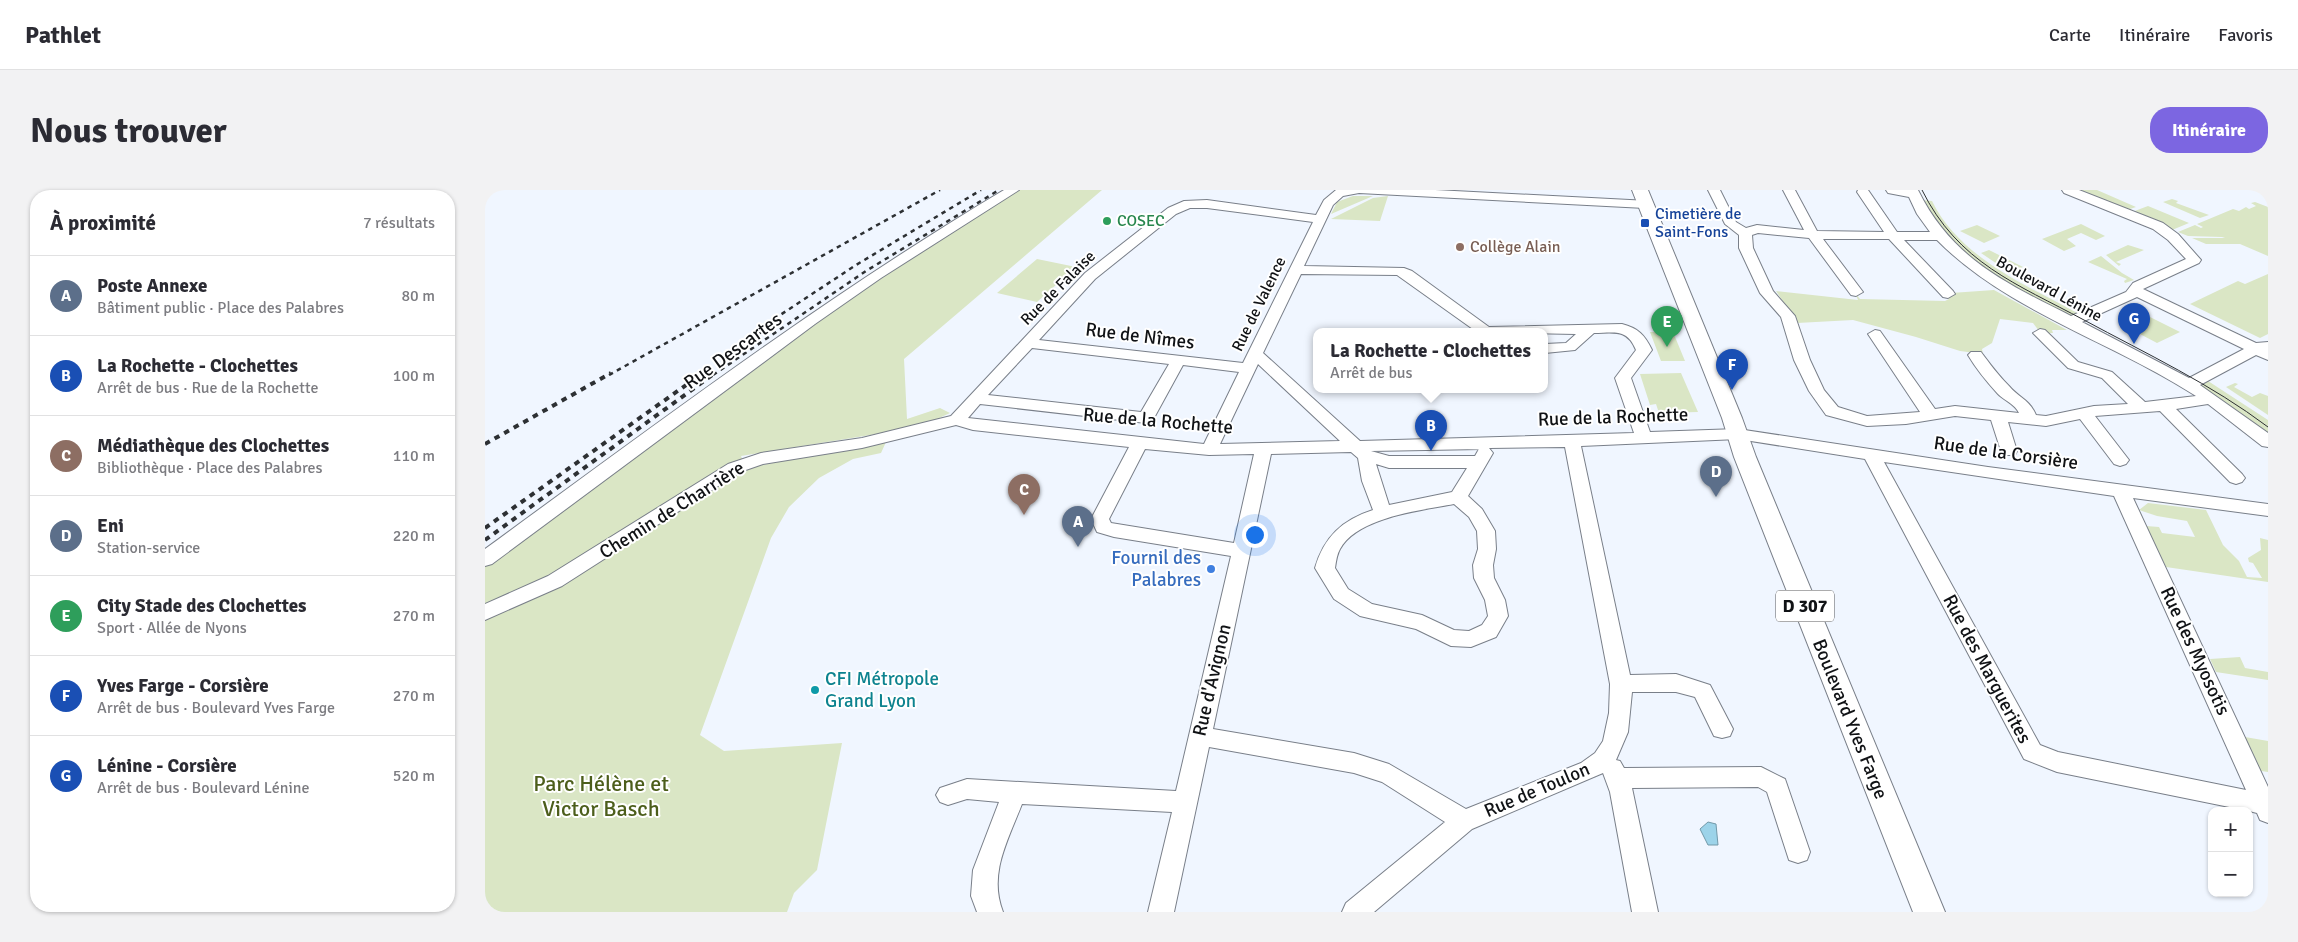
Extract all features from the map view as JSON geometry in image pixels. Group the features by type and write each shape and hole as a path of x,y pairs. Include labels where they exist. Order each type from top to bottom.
{"main road":[{"name":"Boulevard Yves Farge","path":"1643,197 1738,434 1745,457 1929,912"}],"street":[{"name":"Rue Descartes","path":"485,559 809,321 893,264 1013,190"},
{"name":"Rue de Valence","path":"1209,450 1319,219 1332,198 1339,194 1356,190"},
{"path":"1361,190 1643,197"},
{"path":"1714,190 1731,224 1745,233"},
{"path":"1789,190 1813,235 1856,292"},
{"path":"1892,190 1913,192"},
{"path":"2068,190 2158,226 2168,232 2194,260 2192,263 2138,286 2131,295 2071,322"},
{"path":"1863,192 1893,236 1948,294"},
{"name":"Boulevard Lénine","path":"1913,192 1921,213 1940,236 1979,270 2000,284 2188,385 2243,420 2268,442"},
{"name":"Rue de Falaise","path":"957,420 1090,276 1172,211 1188,204 1207,204 1319,219"},
{"path":"1745,233 1757,229 1813,235 1940,236"},
{"path":"1745,233 1746,248 1767,293 1787,316 1802,360 1817,391 1832,411 1867,421 1955,411 2046,421 2084,413 2164,406 2210,399"},
{"path":"1295,270 1399,271 1407,274 1481,328"},
{"path":"2135,291 2264,349"},
{"path":"1548,330 1622,328 1633,331 1639,338 1644,350 1623,378 1644,438"},
{"path":"1548,348 1570,347 1589,329"},
{"path":"2039,332 2073,365 2107,375 2141,407"},
{"path":"1875,334 1931,415"},
{"name":"Rue de Nîmes","path":"1027,343 1247,368"},
{"path":"2188,385 2264,349"},
{"path":"1255,353 1362,451 1383,514"},
{"path":"1976,355 1985,371 1996,380 2004,391 2025,406 2030,419"},
{"path":"976,398 1146,418 1178,360"},
{"path":"2164,406 2236,478"},
{"path":"2084,413 2120,460"},
{"path":"1998,415 2009,451"},
{"name":"Rue de la Rochette","path":"957,420 973,425 1209,450 1362,451 1489,443 1738,434"},
{"name":"Chemin de Charrière","path":"485,612 555,581 740,465 862,443 957,420"},
{"name":"Rue de la Corsière","path":"1738,434 1988,474 2268,510"},
{"name":"Rue de Toulon","path":"1355,912 1464,821 1589,770 1611,768 1619,721 1621,684 1572,441"},
{"path":"1141,443 1103,508 1100,519 1103,527 1115,531 1241,551"},
{"path":"1458,497 1476,514 1486,531 1487,548 1483,564 1484,578 1495,600 1498,616 1489,631 1471,640 1451,638 1422,623 1393,615 1367,611 1341,594 1325,568 1334,543 1353,525 1383,514 1458,497 1469,477 1481,462 1489,443"},
{"name":"Rue d'Avignon","path":"1161,912 1264,449"},
{"name":"Rue de la Rochette","path":"1362,451 1389,462 1481,462"},
{"name":"Rue des Marguerites","path":"1871,454 2032,752 2057,762 2266,808"},
{"name":"Rue des Myosotis","path":"2121,491 2266,808"},
{"path":"1621,684 1676,683 1701,691 1722,729"},
{"path":"1199,736 1354,763 1389,774 1464,821"},
{"path":"1645,912 1611,768 1761,777 1777,786 1798,852"},
{"path":"948,795 967,789 1185,802"},
{"path":"990,912 984,896 985,870 1014,793"}],"green space":[{"name":"Parc Hélène et Victor Basch","path":"1017,190 1102,190 904,359 907,419 940,408 950,413 920,427 741,456 746,468 886,442 881,453 853,459 819,478 789,507 771,538 700,735 724,751 842,743 817,870 794,893 787,912 485,912 485,564 869,283"},
{"path":"2081,190 2097,190 2136,207 2127,210"},
{"path":"1353,196 1373,196 1331,214 1337,202"},
{"path":"1388,196 1380,221 1331,219 1373,198"},
{"path":"2172,199 2178,201 2176,203 2209,215 2200,218 2163,202"},
{"path":"1921,200 1932,201 1944,221 1959,239 1996,268 2079,314 2065,315 1989,272 1944,234"},
{"path":"2255,202 2268,207 2268,256 2240,244 2206,244 2192,238 2225,238 2222,237 2188,236 2178,232 2195,225 2201,228 2203,227 2197,224 2233,209 2239,211 2246,207 2249,209 2256,206 2251,203"},
{"path":"2148,206 2189,223 2172,230 2132,212"},
{"path":"2081,224 2105,236 2096,240 2081,233 2067,239 2076,246 2064,251 2042,239"},
{"path":"1977,225 2000,236 1984,243 1960,231"},
{"path":"2128,245 2144,250 2116,262 2121,264 2119,266 2106,255"},
{"path":"1989,250 2023,267 2009,272 1981,253"},
{"path":"2101,256 2134,280 2125,283 2124,281 2127,279 2088,262"},
{"path":"1037,259 1076,267 1037,302 997,293"},
{"path":"2268,274 2268,334 2260,338 2190,304 2238,281 2245,284"},
{"path":"1994,290 2067,330 2052,330 2053,333 2050,333 2052,338 2039,331 2033,323 2000,319 1992,343 1982,349 1983,354 1960,351 1853,320 1797,323 1776,291 1858,300 1855,293 1860,299 1945,301 1949,299 1945,295 1951,293"},
{"path":"2144,314 2180,332 2157,343 2121,324"},
{"path":"1650,332 1673,332 1685,361 1661,361"},
{"path":"1681,373 1698,412 1659,413 1656,404 1650,405 1640,374"},
{"path":"2208,381 2268,420 2268,436 2200,385"},
{"path":"2235,383 2238,384 2234,387 2252,397 2260,393 2268,396 2268,415 2226,387"},
{"path":"2148,503 2206,510 2223,545 2239,561 2247,577 2262,578 2248,558 2261,550 2260,538 2268,540 2268,582 2166,567 2146,526 2159,527 2162,533 2195,537 2187,521 2157,516 2139,510"},
{"path":"2240,657 2245,668 2268,672 2268,680 2216,672 2210,659"},
{"path":"2245,737 2268,741 2268,772 2261,771"}],"water":[{"path":"1708,822 1716,824 1718,845 1708,845 1700,829"}],"tram line":[{"path":"1922,190 1937,215 1953,236 1971,254 1991,269 2035,295 2201,383 2268,427"}],"railway":[{"path":"609,375 940,190"},
{"path":"759,329 856,265 981,190"},
{"path":"713,375 866,271 999,190"},
{"path":"701,375 767,328"},
{"path":"485,444 611,373"},
{"path":"485,528 703,373"},
{"path":"485,540 715,373"}],"place":[{"name":"COSEC","path":"1107,221"},
{"name":"Cimetière de Saint-Fons","path":"1645,223"},
{"name":"Collège Alain","path":"1460,247"},
{"name":"Lénine - Corsière","path":"2134,344"},
{"name":"City Stade des Clochettes","path":"1667,347"},
{"name":"Yves Farge - Corsière","path":"1732,390"},
{"name":"La Rochette - Clochettes","path":"1431,451"},
{"name":"Eni","path":"1716,497"},
{"name":"Médiathèque des Clochettes","path":"1024,515"},
{"name":"Poste Annexe","path":"1078,547"},
{"name":"Fournil des Palabres","path":"1211,569"},
{"name":"CFI Métropole Grand Lyon","path":"815,690"}]}
